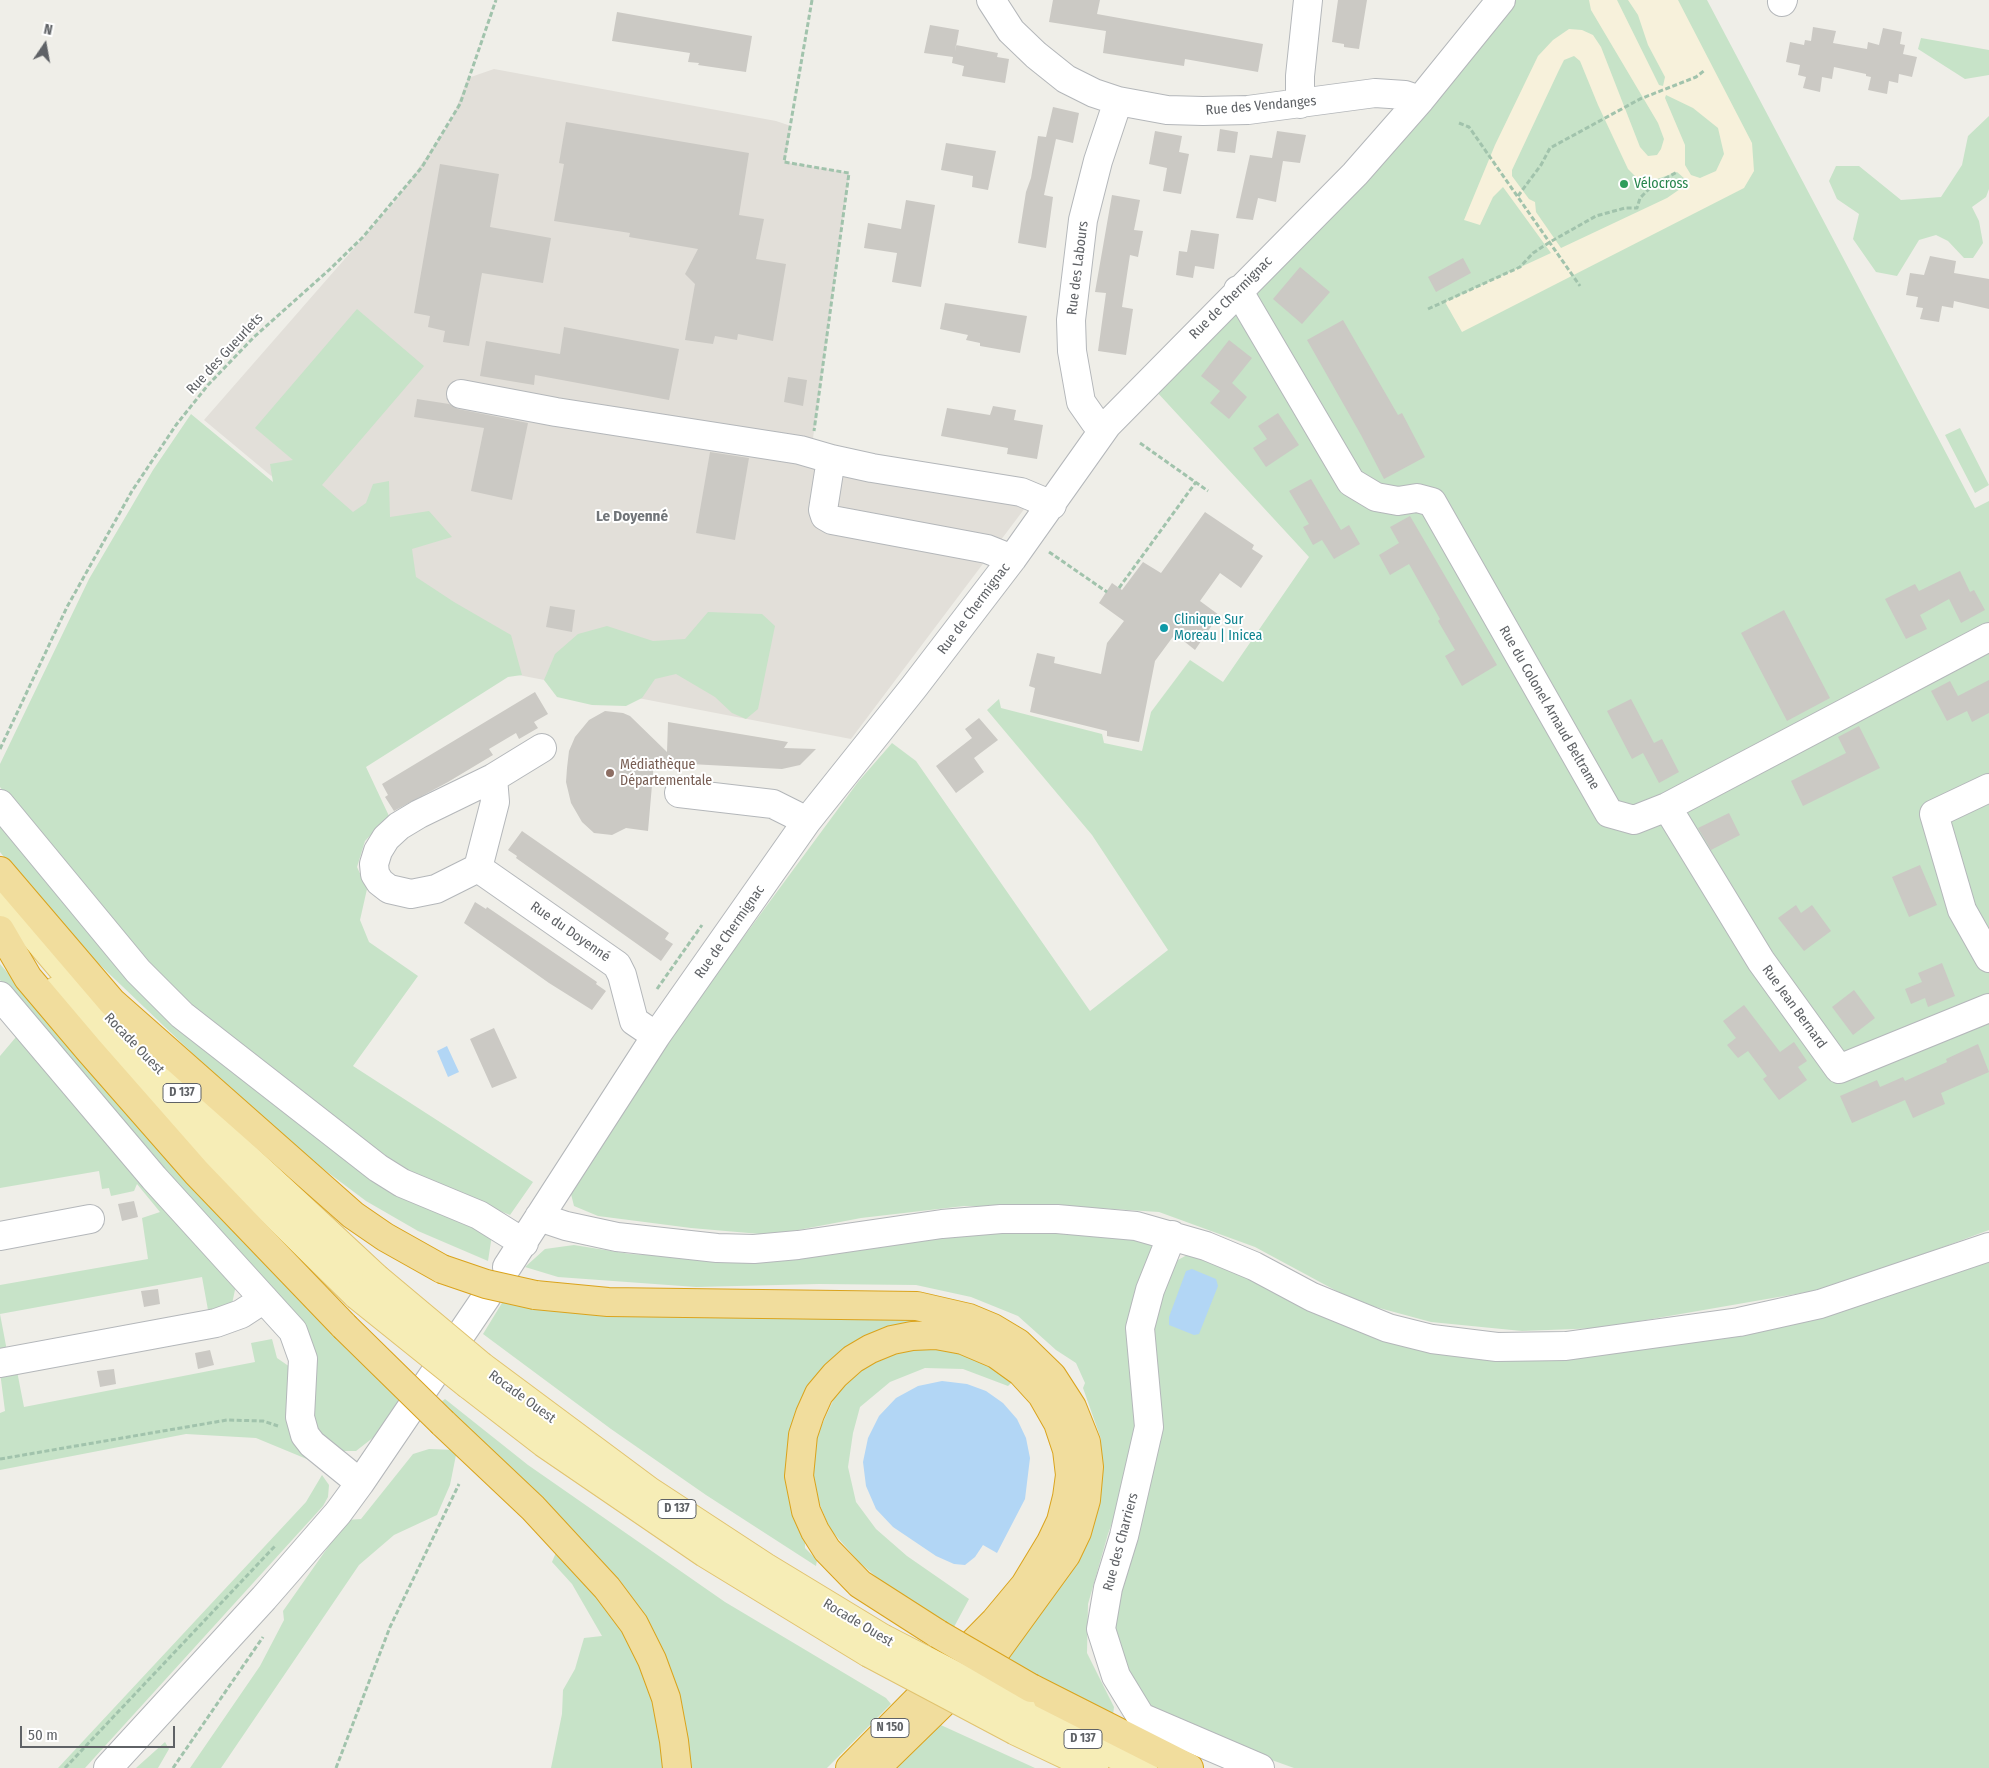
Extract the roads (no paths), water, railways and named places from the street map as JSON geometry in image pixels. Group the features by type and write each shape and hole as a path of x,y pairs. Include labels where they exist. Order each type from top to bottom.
{"highway":[{"path":"0,871 112,1002 353,1215 384,1237 442,1269 486,1284 536,1295 608,1302 917,1306 960,1315 993,1328 1018,1343 1052,1376 1072,1406 1086,1442 1089,1467 1086,1500 1077,1532 1066,1555 997,1650 876,1768"},
{"path":"0,930 28,978 197,1173 344,1326 533,1508 607,1588 634,1624 652,1660 666,1698 677,1768"},
{"name":"N 150","path":"850,1768 930,1688 995,1621 1025,1585 1051,1542 1061,1521 1070,1475 1067,1450 1058,1423 1042,1395 1021,1372 996,1354 963,1340 936,1335 912,1336 892,1340 870,1349 853,1359 835,1375 819,1394 810,1414 799,1457 800,1484 806,1511 815,1531 827,1550 844,1569 880,1598 966,1651 1023,1710"},
{"path":"1023,1710 1189,1768"}],"main road":[{"name":"Rocade Ouest","path":"0,895 78,987 232,1144 366,1286"},
{"name":"Rocade Ouest","path":"0,924 114,1056 366,1286 474,1376 765,1567 876,1645 947,1673 1143,1768"},
{"name":"Rocade Ouest","path":"1023,1710 1094,1768"}],"street":[{"name":"Rue des Vendanges","path":"991,0 1012,31 1036,55 1066,79 1094,93 1118,101 1167,110 1203,112 1248,110 1376,93 1405,95 1420,100"},
{"path":"1300,104 1300,76 1308,0"},
{"name":"Rue de Chermignac","path":"507,1267 656,1036 807,821 914,688 1012,559 1107,426 1238,290 1355,174 1420,100 1501,0"},
{"name":"Rue des Labours","path":"1107,426 1095,422 1080,402 1072,351 1071,320 1084,220 1096,169 1118,101"},
{"name":"Rue du Colonel Arnaud Beltrame","path":"1238,290 1351,482 1376,497 1398,501 1417,498 1432,502 1609,813 1634,820 1667,807 1989,637"},
{"path":"461,394 821,456 872,468 1021,492 1052,505"},
{"path":"821,456 823,510 825,516 832,520 988,549 1012,559"},
{"path":"493,778 495,802 478,868 436,889 411,894 398,892 380,882 375,874 374,864 378,851 386,838 399,826 419,814 493,778 542,748"},
{"path":"1989,788 1934,814 1962,910 1989,958"},
{"path":"679,793 773,804 807,821"},
{"path":"0,804 138,971 182,1015 378,1168 402,1183 479,1215 524,1243"},
{"name":"Rue Jean Bernard","path":"1667,807 1761,961 1839,1068 1989,1008"},
{"name":"Rue du Doyenné","path":"478,868 617,965 622,975 634,1021 656,1036"},
{"path":"0,996 154,1178 293,1331 301,1350 303,1373 300,1417 305,1435 312,1444 360,1484"},
{"path":"539,1217 566,1226 617,1237 717,1248 754,1249 1001,1219 1057,1219 1104,1222 1172,1235 1206,1246 1254,1266 1312,1297 1388,1328 1432,1339 1470,1345 1527,1347 1593,1343 1739,1322 1820,1304 1989,1247"},
{"path":"0,1236 90,1219"},
{"name":"Rue des Charriers","path":"1172,1235 1150,1290 1140,1328 1149,1427 1124,1536 1108,1588 1101,1629 1116,1676 1141,1717 1260,1768"},
{"path":"108,1768 264,1598 360,1484 412,1404 487,1296"},
{"path":"0,1363 216,1323 241,1314 264,1299"}],"water":[{"path":"447,1046 459,1072 448,1077 437,1051"},
{"path":"1192,1269 1216,1279 1218,1286 1199,1334 1194,1335 1169,1325 1169,1317 1186,1271"},
{"path":"942,1381 967,1384 986,1391 1003,1403 1017,1419 1026,1438 1030,1458 1025,1499 997,1553 983,1545 975,1557 965,1565 954,1564 936,1556 893,1527 876,1509 866,1486 863,1462 868,1438 879,1416 896,1398 918,1386"}],"place":[{"name":"Vélocross","path":"1624,184"},
{"name":"Clinique Sur Moreau | Inicea","path":"1164,628"},
{"name":"Médiathèque Départementale","path":"610,773"}],"district":[{"name":"Le Doyenné","path":"632,517"}]}
